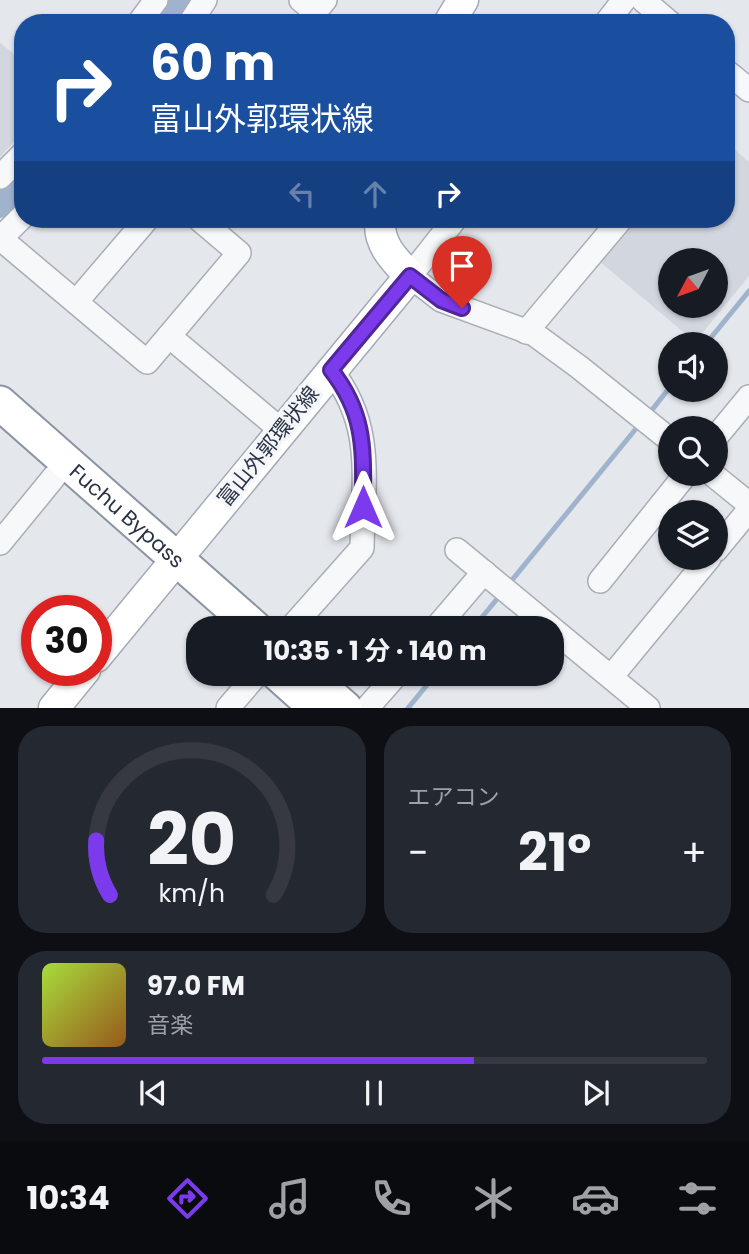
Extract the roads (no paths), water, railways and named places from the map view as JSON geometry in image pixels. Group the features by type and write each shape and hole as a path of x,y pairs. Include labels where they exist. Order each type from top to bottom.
{"highway":[{"name":"Fuchu Bypass","path":"0,403 172,566 216,616"},
{"name":"Fuchu Bypass","path":"0,431 54,477 239,616"},
{"path":"291,686 316,708"},
{"path":"320,686 345,708"}],"main road":[{"path":"380,228 389,256 410,276"},
{"name":"富山外郭環状線","path":"112,638 410,276"},
{"path":"54,708 72,686"}],"street":[{"path":"302,0 315,12 325,0"},
{"path":"643,0 659,14"},
{"path":"0,177 14,163"},
{"path":"14,225 0,239 147,362 239,253 210,228"},
{"path":"76,302 139,228"},
{"path":"448,228 410,276 441,300 526,332 579,367 658,430"},
{"path":"526,332 613,228"},
{"path":"169,336 281,430"},
{"path":"302,616 362,548 363,442 349,394 331,370"},
{"path":"728,422 749,397"},
{"path":"0,543 54,477"},
{"path":"600,581 676,486"},
{"path":"727,486 749,504"},
{"path":"728,535 749,510"},
{"path":"457,550 648,708"},
{"path":"611,677 699,570"},
{"path":"446,616 484,572"},
{"path":"228,708 247,686"},
{"path":"367,708 386,686"}],"waterway":[{"path":"168,14 178,0"},
{"path":"0,203 14,189"},
{"path":"716,332 749,291"},
{"path":"648,415 658,402"},
{"path":"508,585 639,425"},
{"path":"483,616 502,593"},
{"path":"408,708 426,686"}]}
